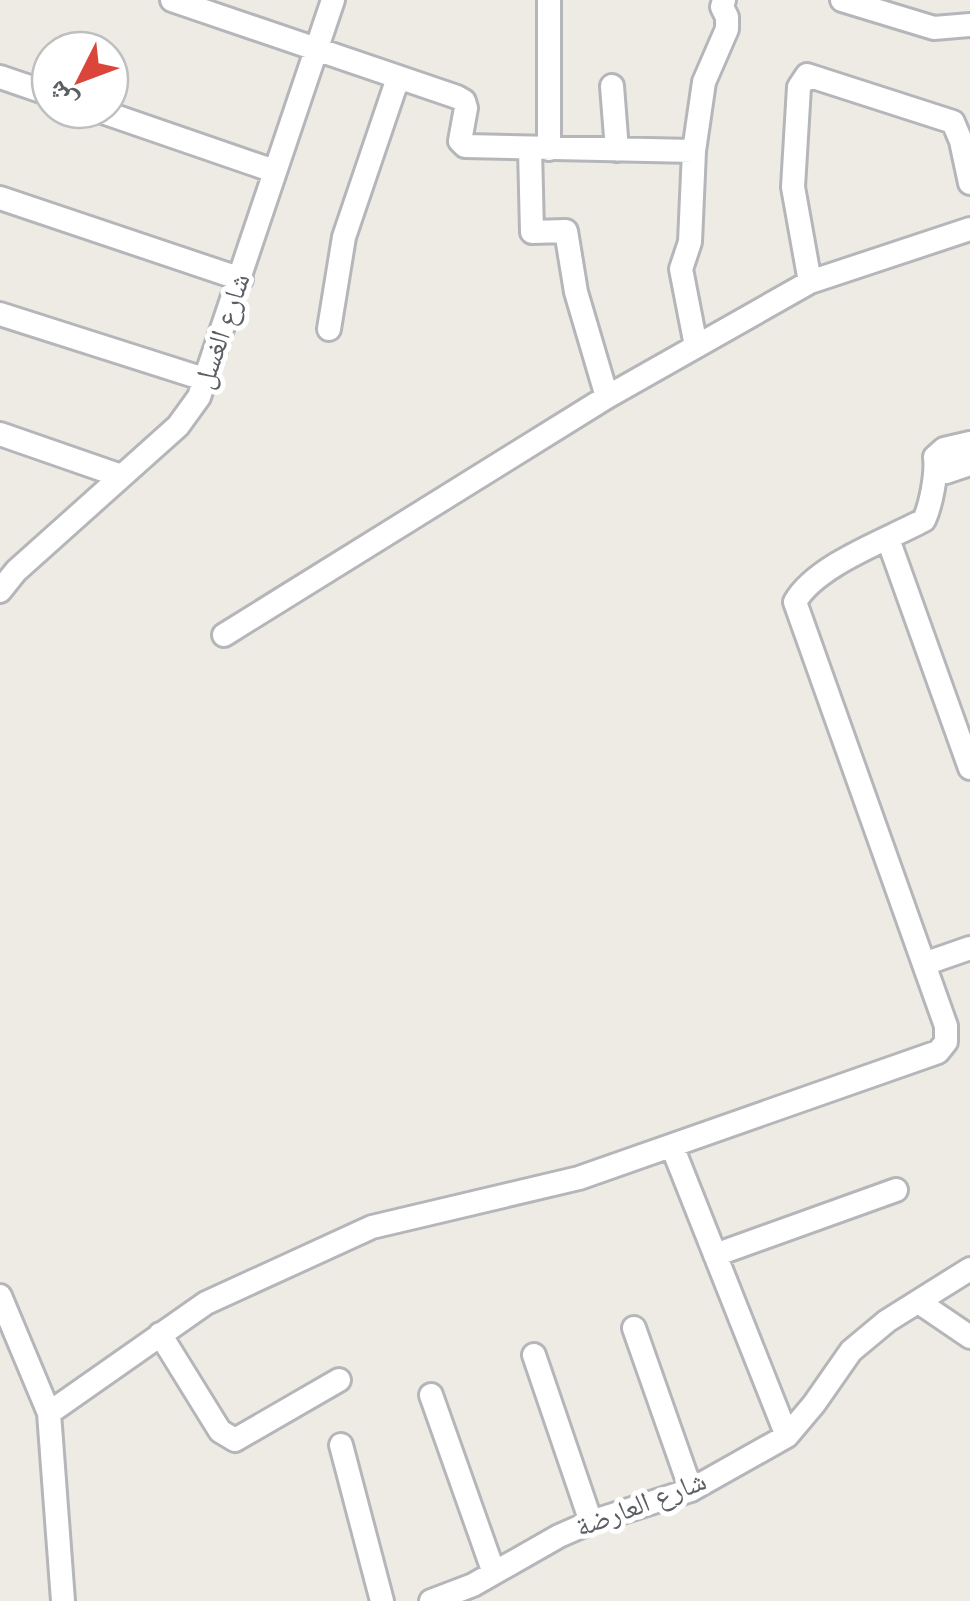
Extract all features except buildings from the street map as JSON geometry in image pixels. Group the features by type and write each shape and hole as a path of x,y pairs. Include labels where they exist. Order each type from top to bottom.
{"street":[{"path":"172,0 464,101 460,141 465,146 694,151"},
{"name":"شارع الغسل","path":"0,592 16,570 178,426 200,397 333,0"},
{"path":"549,0 532,232 566,231 576,292 606,397"},
{"path":"696,346 680,268 690,242 694,151 704,82 727,29 724,0"},
{"path":"842,0 934,28 970,25"},
{"path":"810,282 794,187 799,87 807,76 953,122 970,183"},
{"path":"0,77 30,87"},
{"path":"329,329 344,238 398,78"},
{"path":"612,86 617,150"},
{"path":"130,121 274,171"},
{"path":"0,198 240,279"},
{"path":"224,635 606,397 810,282 970,229"},
{"path":"0,314 207,380"},
{"path":"0,434 121,476"},
{"path":"49,1413 206,1303 372,1228 579,1178 938,1052 946,1042 946,1026 795,602 801,590 821,574 924,520 931,506 932,480 937,469 946,472 969,465"},
{"path":"888,540 970,768"},
{"path":"924,964 970,948"},
{"path":"672,1146 787,1436"},
{"path":"715,1255 896,1190"},
{"name":"شارع العارضة","path":"431,1601 473,1586 591,1522 692,1490 787,1436 851,1351 887,1322 970,1269"},
{"path":"0,1296 49,1413 64,1601"},
{"path":"920,1303 970,1337"},
{"path":"634,1328 692,1490"},
{"path":"160,1334 220,1432 235,1440 339,1380"},
{"path":"534,1356 591,1522"},
{"path":"431,1395 494,1574"},
{"path":"340,1446 382,1601"}]}
